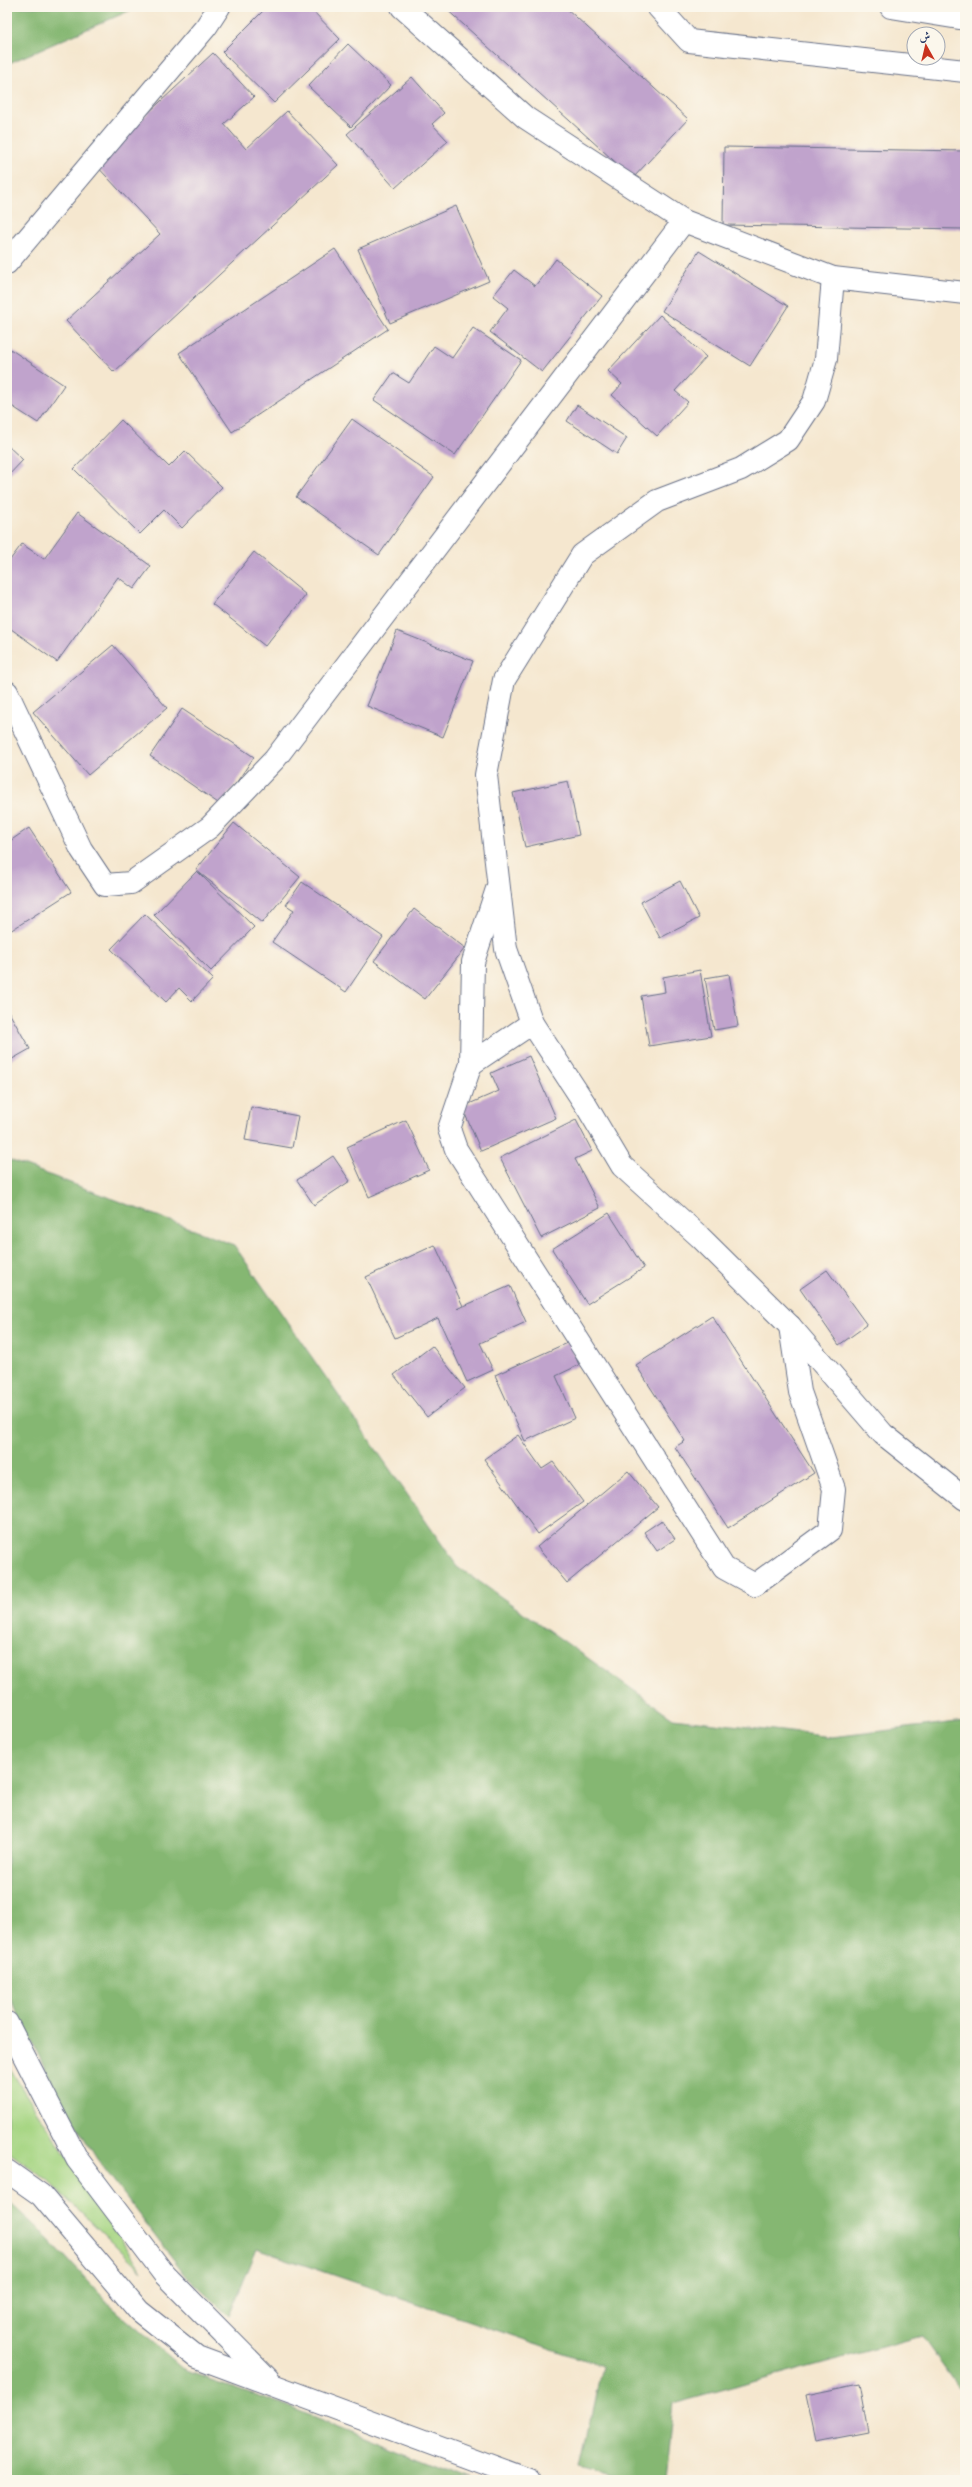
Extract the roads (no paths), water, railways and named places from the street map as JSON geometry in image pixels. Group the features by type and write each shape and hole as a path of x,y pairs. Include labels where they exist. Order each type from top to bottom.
{"street":[{"path":"7,263 206,27 219,7"},
{"path":"402,7 526,118 684,221 833,278 965,292"},
{"path":"658,7 690,41 965,71"},
{"path":"891,7 965,19"},
{"path":"7,692 81,849 104,885 131,884 210,828 275,759 684,221"},
{"path":"833,278 826,359 814,401 788,440 741,469 657,501 582,555 504,680 486,775 506,949 532,1023 587,1107 622,1166 700,1237 790,1326 884,1434 965,1499"},
{"path":"499,882 473,962 471,1064 449,1129 456,1149 724,1568 755,1585 830,1530 834,1489 800,1392 790,1326"},
{"path":"471,1064 532,1023"},
{"path":"7,2024 78,2159 164,2274 272,2383"},
{"path":"7,2171 41,2195 139,2311 197,2357 272,2383 528,2480"}]}
